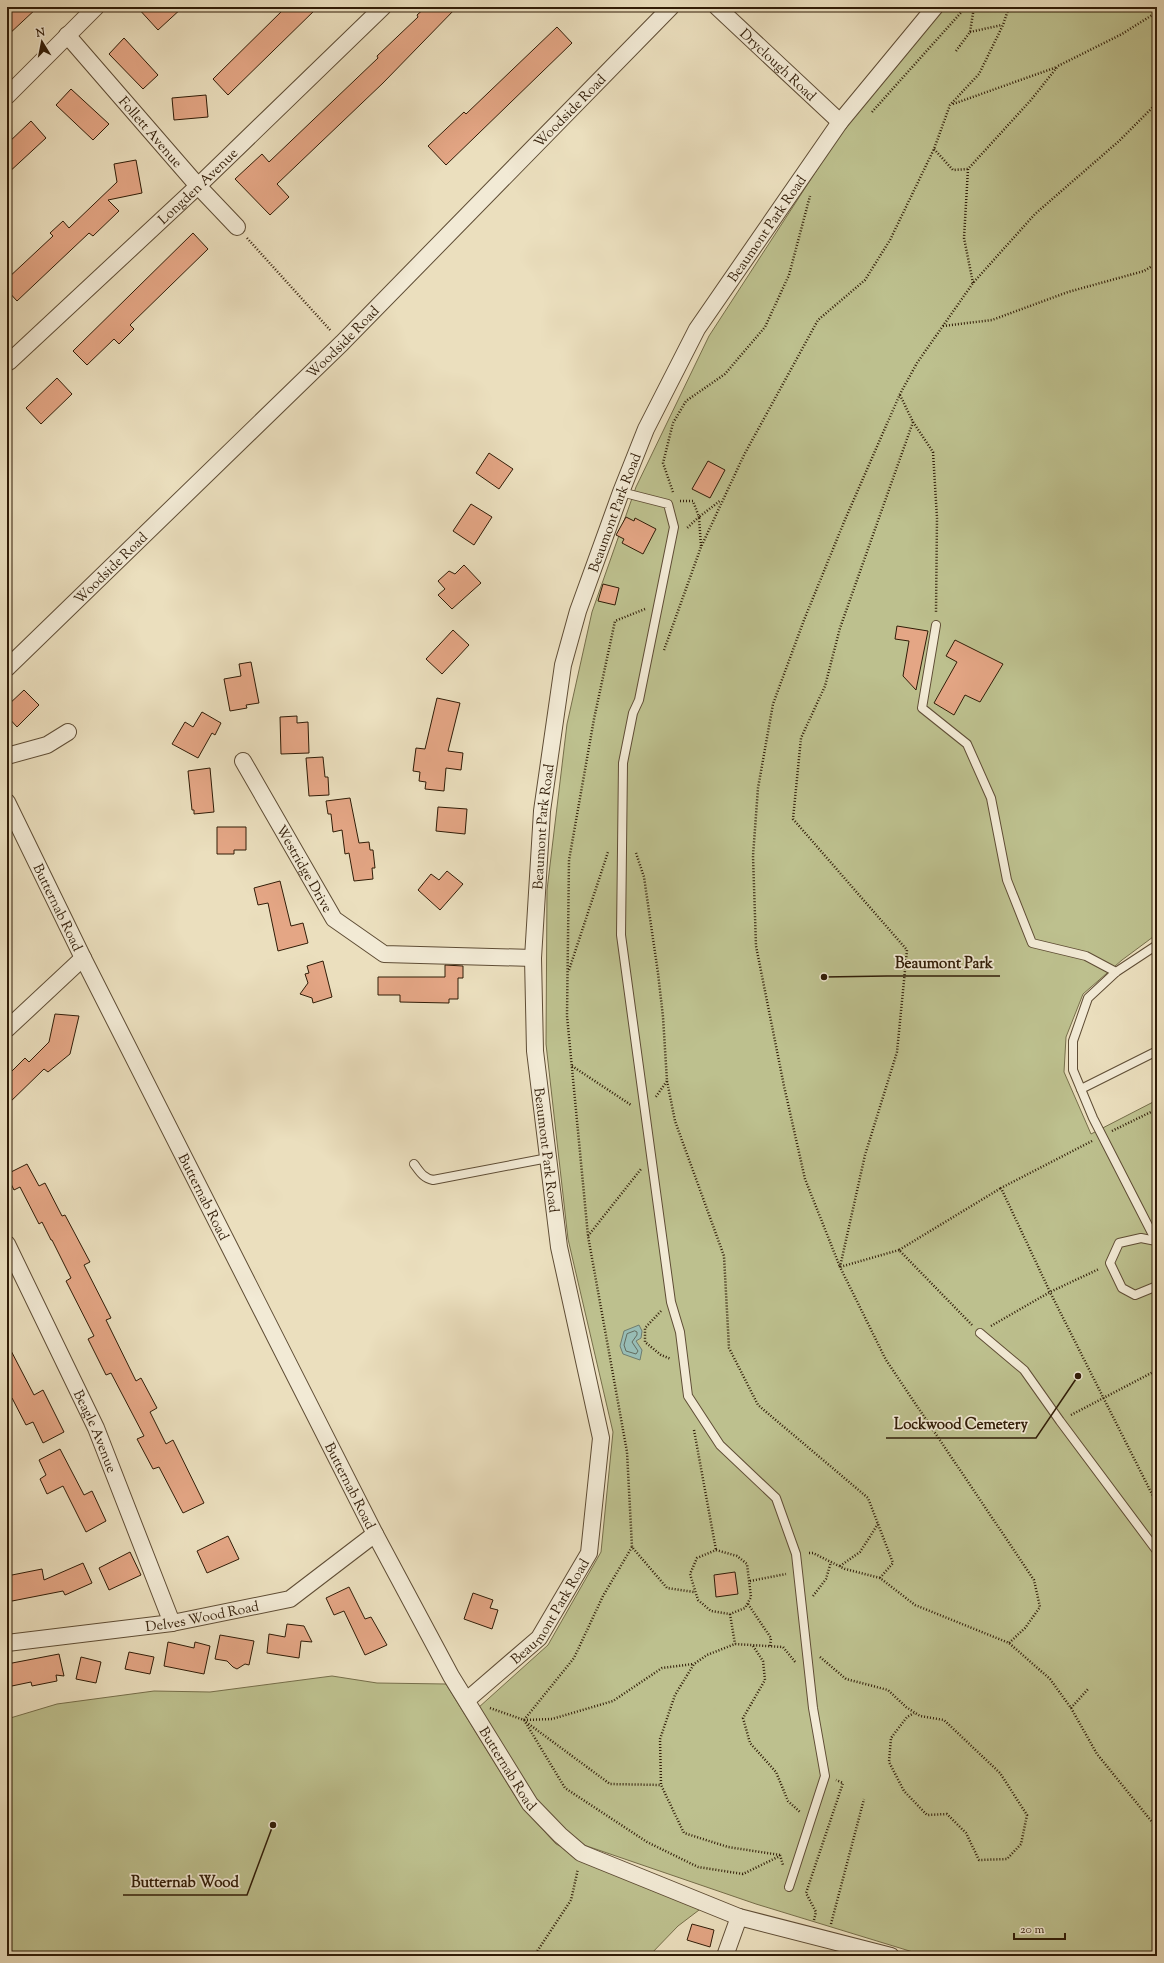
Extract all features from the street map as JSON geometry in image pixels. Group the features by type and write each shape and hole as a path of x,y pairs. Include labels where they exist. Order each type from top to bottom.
{"street":[{"path":"7,96 96,7"},
{"name":"Longden Avenue","path":"9,362 198,186 383,7"},
{"name":"Woodside Road","path":"7,668 342,343 670,7"},
{"name":"Dryclough Road","path":"717,7 840,122"},
{"name":"Beaumont Park Road","path":"466,1700 539,1638 589,1552 601,1438 559,1247 535,1051 533,958 542,811 563,666 578,611 621,492 646,430 697,329 840,122 935,7"},
{"name":"Follett Avenue","path":"67,35 198,186 237,227"},
{"path":"7,756 47,745 68,732"},
{"name":"Westridge Drive","path":"243,761 334,918 384,954 533,958"},
{"name":"Butternab Road","path":"7,802 83,958 375,1534 451,1676 530,1804 560,1835 581,1853 739,1916 810,1936 892,1956"},
{"path":"7,1029 83,958"},
{"name":"Beagle Avenue","path":"7,1244 96,1428 172,1623"},
{"name":"Delves Wood Road","path":"7,1643 172,1623 290,1599 375,1534"},
{"path":"725,1956 739,1916"}],"lane":[{"path":"621,492 668,504 674,526 639,700 634,714 623,763 621,813 621,935 652,1154 663,1255 671,1302 680,1332 682,1364 688,1396 720,1445 776,1498 796,1554 810,1681 825,1776 788,1886"},
{"path":"936,625 922,708 967,744 992,798 1007,880 1032,943 1086,956 1116,972"},
{"path":"1156,1242 1103,1136 1073,1070 1073,1041 1088,998 1116,972 1157,945"},
{"path":"1081,1089 1157,1051"},
{"path":"414,1164 422,1175 427,1179 433,1180 548,1158"},
{"path":"1156,1242 1141,1238 1119,1243 1110,1263 1122,1288 1135,1294 1157,1286"},
{"path":"980,1333 1024,1370 1157,1552"}],"path":[{"path":"887,96 966,7"},
{"path":"956,51 970,32 974,7"},
{"path":"663,652 701,546 722,499 818,320 865,280 890,240 934,149 950,105 979,74 1003,25 1009,7"},
{"path":"950,105 1058,66 1122,34 1157,12"},
{"path":"970,32 1003,25"},
{"path":"973,283 964,238 968,169 1031,100 1058,66"},
{"path":"1009,1643 1025,1628 1040,1607 1034,1580 886,1360 840,1267 805,1179 784,1086 756,946 753,856 758,788 773,704 809,606 900,394 917,363 973,283 1035,214 1119,140 1157,103"},
{"path":"934,149 953,170 968,169"},
{"path":"674,495 663,463 673,423 686,401 725,374 765,327 789,275 799,231 812,188"},
{"path":"237,227 342,343"},
{"path":"942,326 992,320 1068,292 1144,271 1157,263"},
{"path":"900,394 913,422 933,452 938,518 936,625"},
{"path":"840,1267 865,1155 897,1052 907,950 793,819 801,738 825,686 840,628 913,422"},
{"path":"674,526 688,528 699,517 722,499"},
{"path":"676,501 693,501 699,517 701,546"},
{"path":"524,1720 574,1658 603,1596 632,1547 627,1452 588,1236 567,1016 569,860 594,719 615,621 658,603"},
{"path":"634,849 644,877 658,972 667,1081 675,1121 724,1256 729,1348 758,1405 868,1498 893,1563 880,1578"},
{"path":"568,973 609,850"},
{"path":"572,1066 645,1113 667,1081"},
{"path":"840,1267 899,1250 1001,1188 1157,1109"},
{"path":"588,1236 652,1154"},
{"path":"1001,1188 1050,1292 1157,1503"},
{"path":"899,1250 980,1333 1050,1292 1110,1263"},
{"path":"671,1302 645,1328 645,1342 661,1355 682,1364"},
{"path":"1060,1421 1104,1396 1157,1370"},
{"path":"693,1426 716,1550"},
{"path":"840,1566 860,1552 878,1524"},
{"path":"632,1547 667,1588 694,1592"},
{"path":"716,1550 737,1556 746,1564 750,1581 751,1597 745,1608 730,1614 711,1611 698,1600 694,1592 690,1574 697,1558 716,1550"},
{"path":"796,1554 813,1553 840,1566 880,1578 915,1605 1009,1643 1050,1679 1072,1708 1098,1754 1157,1828"},
{"path":"802,1609 826,1579 831,1562"},
{"path":"750,1581 798,1572"},
{"path":"747,1603 771,1638 770,1647"},
{"path":"730,1614 735,1644"},
{"path":"524,1720 565,1788 647,1842 698,1867 743,1874 780,1855 728,1847 684,1833 661,1785 660,1739 675,1695 694,1664 707,1655 735,1644 783,1647 810,1681"},
{"path":"806,1644 846,1679 888,1690 914,1713 920,1716 944,1720 1000,1773 1027,1815 1021,1844 1007,1858 978,1860 966,1833 947,1814 927,1814 904,1791 889,1762 891,1738 907,1717 914,1713"},
{"path":"753,1646 763,1661 765,1680 743,1718 750,1743 776,1772 788,1801 809,1822"},
{"path":"524,1720 552,1719 613,1701 662,1668 694,1664"},
{"path":"1072,1708 1089,1688"},
{"path":"466,1700 524,1720 610,1784 661,1785"},
{"path":"810,1936 816,1912 806,1893 842,1783"},
{"path":"826,1940 864,1799"},
{"path":"534,1956 571,1900 581,1853"}],"green space":[{"path":"944,7 1157,7 1157,934 1122,960 1083,994 1066,1037 1064,1072 1091,1134 1157,1100 1157,1956 926,1956 756,1904 578,1843 533,1797 478,1708 548,1645 601,1552 613,1432 568,1239 546,1044 547,890 567,724 592,612 636,487 709,336 859,105"},
{"path":"332,1676 377,1683 446,1684 522,1807 556,1844 618,1875 703,1907 678,1926 649,1956 7,1956 7,1719 57,1704 154,1691 210,1692"}],"water":[{"path":"639,1325 642,1331 641,1338 636,1341 642,1350 640,1360 623,1354 620,1346 624,1331"}],"building":[{"path":"7,7 38,7 7,36"},
{"path":"137,7 183,7 158,30"},
{"path":"286,7 318,7 228,95 213,79"},
{"path":"426,7 457,7 383,83 277,184 289,197 270,215 235,179 262,154 269,162 378,58 377,56 418,17 417,15"},
{"path":"557,27 572,43 446,165 428,146 464,112 466,114"},
{"path":"124,38 158,75 143,89 109,54"},
{"path":"71,89 109,124 93,140 56,105"},
{"path":"206,95 208,117 174,120 172,98"},
{"path":"31,121 46,138 7,174 7,144"},
{"path":"136,160 142,193 108,200 119,211 93,236 89,233 17,301 7,290 7,279 53,236 50,233 63,221 69,228 117,182 114,164"},
{"path":"193,233 208,249 130,325 134,329 119,344 114,339 87,365 73,351"},
{"path":"57,378 72,394 41,424 26,408"},
{"path":"489,453 513,469 499,489 476,473"},
{"path":"708,461 725,470 710,498 692,489"},
{"path":"471,504 492,517 474,545 453,531"},
{"path":"626,517 634,521 635,518 656,529 643,554 622,543 624,539 616,535"},
{"path":"464,565 481,583 452,609 438,595 445,589 438,581 449,571 455,574"},
{"path":"603,584 619,588 615,605 598,601"},
{"path":"897,626 928,631 916,690 903,676 909,641 895,639"},
{"path":"453,630 469,645 442,674 426,659"},
{"path":"955,640 1003,664 980,702 965,695 954,715 934,703 957,662 946,656"},
{"path":"251,662 259,703 246,705 247,708 230,711 224,679 241,676 239,664"},
{"path":"24,690 39,705 17,727 7,716 7,706"},
{"path":"437,698 460,703 448,751 463,753 461,770 446,768 444,791 425,789 426,782 419,781 420,772 413,771 416,748 425,749"},
{"path":"202,712 221,723 215,735 212,733 198,758 172,744 185,722 193,727"},
{"path":"297,716 297,723 308,722 309,753 281,754 280,717"},
{"path":"323,757 325,777 328,777 329,795 309,796 306,758"},
{"path":"210,768 214,812 194,814 194,810 192,810 188,771"},
{"path":"350,798 359,843 369,842 370,850 373,850 375,868 372,868 373,879 354,881 349,853 345,854 342,830 333,832 331,814 328,814 326,801"},
{"path":"438,807 467,809 465,834 436,831"},
{"path":"217,827 246,827 246,850 234,850 234,854 217,854"},
{"path":"447,871 463,884 440,910 418,890 431,874 439,880"},
{"path":"280,881 291,926 303,923 308,943 278,951 268,903 258,905 254,888"},
{"path":"323,961 332,997 313,1003 312,998 300,994 308,983 305,974 309,973 307,966"},
{"path":"445,965 463,966 463,978 458,978 458,999 449,999 449,1003 400,1002 400,995 378,995 378,977 445,977"},
{"path":"55,1014 79,1016 70,1054 48,1072 44,1069 7,1105 7,1076 25,1058 29,1062 49,1042"},
{"path":"27,1164 39,1186 45,1183 62,1216 65,1215 90,1262 84,1265 111,1318 106,1320 136,1381 141,1378 157,1408 150,1412 166,1444 173,1440 204,1503 183,1513 159,1467 153,1469 137,1439 144,1436 111,1373 106,1375 88,1339 94,1336 66,1281 71,1278 42,1222 39,1224 20,1187 14,1190 7,1176 7,1174"},
{"path":"7,1343 34,1395 43,1390 64,1432 43,1443 33,1422 26,1425 12,1398 7,1401"},
{"path":"60,1449 84,1495 92,1491 106,1521 86,1532 63,1486 47,1494 40,1479 46,1475 39,1460"},
{"path":"228,1536 239,1559 207,1573 197,1551"},
{"path":"130,1552 141,1575 109,1590 99,1568"},
{"path":"83,1563 92,1583 65,1595 63,1591 7,1602 7,1576 42,1569 44,1580"},
{"path":"735,1572 738,1594 716,1597 714,1575"},
{"path":"349,1587 365,1619 371,1617 387,1645 365,1655 344,1611 334,1615 326,1598"},
{"path":"473,1593 493,1600 490,1608 498,1610 492,1629 464,1619"},
{"path":"287,1624 304,1626 312,1642 301,1641 299,1658 267,1653 269,1634 285,1637"},
{"path":"220,1635 254,1641 249,1665 245,1664 237,1669 227,1661 215,1659"},
{"path":"168,1642 194,1648 195,1642 210,1646 204,1674 164,1666"},
{"path":"129,1652 154,1657 150,1674 125,1669"},
{"path":"59,1654 64,1676 56,1675 57,1681 32,1686 31,1682 7,1687 7,1664"},
{"path":"81,1657 101,1662 96,1683 76,1679"},
{"path":"692,1924 714,1930 710,1947 687,1940"}],"place":[{"name":"Beaumont Park","path":"824,977"},
{"name":"Lockwood Cemetery","path":"1078,1376"},
{"name":"Butternab Wood","path":"273,1825"}]}
